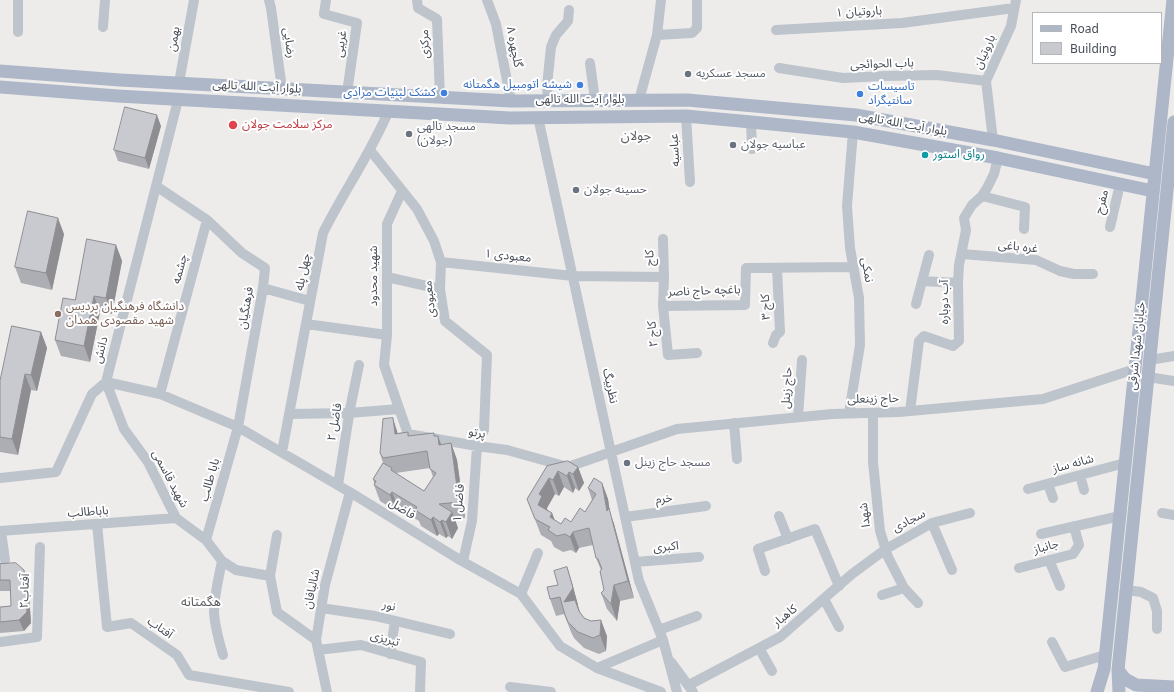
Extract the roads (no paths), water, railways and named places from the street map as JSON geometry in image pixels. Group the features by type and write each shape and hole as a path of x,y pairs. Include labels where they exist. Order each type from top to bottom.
{"main road":[{"name":"خیابان شهدا شرقی","path":"1097,692 1104,669 1172,0"},
{"name":"بلوار آیت الله تالهی","path":"0,71 347,93 511,101 687,100 856,115 993,140 1155,174"},
{"name":"بلوار آیت الله تالهی","path":"0,87 178,100 389,110 510,118 686,116 853,132 998,158 1153,191"},
{"path":"389,110 390,95"},
{"path":"686,116 687,100"},
{"name":"خیابان شهدا شرقی","path":"1119,692 1118,670 1174,122"},
{"path":"993,140 998,158"},
{"path":"1118,670 1126,679 1136,685 1174,687"}],"street":[{"path":"18,0 18,32"},
{"path":"103,27 105,0"},
{"name":"بهمن","path":"179,83 194,0"},
{"name":"رضایی","path":"269,0 272,8 282,89"},
{"name":"غریبی","path":"326,0 324,14 358,23 347,93"},
{"name":"مرکزی","path":"417,0 418,8 437,19 440,97"},
{"name":"گلچهره ۸","path":"487,0 496,24 511,101"},
{"path":"639,100 657,35 661,0"},
{"path":"657,35 692,33 697,28 697,0"},
{"name":"۱ باروتیان","path":"776,30 902,23 1015,4"},
{"name":"باروتیان","path":"993,140 986,81 1011,26 1015,4"},
{"path":"548,101 547,86 551,47 556,35 568,22 569,10"},
{"path":"590,63 595,100"},
{"name":"باب الحوائجی","path":"779,68 843,78 937,75 986,81"},
{"name":"دانش","path":"0,478 56,472 92,394 106,382 178,100"},
{"name":"چهل پله","path":"282,452 323,233 370,150 389,110"},
{"name":"عباسیه","path":"686,116 690,182"},
{"name":"نظربیگ","path":"538,117 639,581 663,640 677,692"},
{"path":"751,122 752,149"},
{"name":"نمکی","path":"849,412 860,344 859,298 850,248 847,206 853,132"},
{"name":"معبودی","path":"370,150 420,215 434,241 441,262 440,289 445,321 486,355 484,430 477,446"},
{"name":"آب دوباره","path":"910,411 919,341 924,336 953,346 958,341 958,283 959,266 966,230 964,218 972,205 982,196 994,174 998,158"},
{"name":"مفرح","path":"1110,227 1120,184"},
{"path":"156,186 207,220"},
{"name":"شهید محدود","path":"384,365 387,335 387,224 402,190"},
{"path":"982,196 1025,207 1024,229"},
{"name":"فرهنگیان","path":"207,220 242,253 265,268 264,288 238,427"},
{"name":"چشمه","path":"160,394 207,220"},
{"name":"کاج","path":"663,239 664,277"},
{"name":"غره باغی","path":"962,254 993,258 1036,260 1060,271 1074,274 1094,274"},
{"path":"916,304 929,255"},
{"name":"معبودی ۱","path":"441,262 572,276"},
{"name":"باغچه حاج ناصر","path":"572,276 664,277 664,306 745,305 746,268 853,267"},
{"name":"کاج ۳","path":"773,343 776,335 780,332 777,268"},
{"path":"387,277 440,289"},
{"path":"922,281 958,283"},
{"path":"264,288 310,302"},
{"name":"کاج ۲","path":"664,306 668,355 697,353"},
{"path":"306,324 387,335"},
{"path":"1150,360 1174,356"},
{"name":"حاج زینل","path":"798,417 802,360"},
{"name":"فاضل ۲","path":"338,485 349,413 359,365"},
{"name":"پرتو","path":"384,365 408,434 507,450 568,467 611,453"},
{"name":"حاج زینعلی","path":"611,453 678,429 849,412 873,413 910,411 1043,399 1135,369"},
{"path":"1148,377 1174,381"},
{"name":"فاضل","path":"106,382 160,394 238,427 521,594 560,646 597,668 661,692"},
{"name":"شهید قاسمی","path":"106,382 124,429 148,462 176,518 206,540 222,561 236,570 270,576"},
{"path":"289,414 349,413 399,409"},
{"name":"شهدا","path":"873,413 873,462 880,531 888,557 904,588 918,603"},
{"path":"734,424 738,459"},
{"name":"بابا طالب","path":"206,540 238,427"},
{"name":"فاضل ۱","path":"463,561 472,521 477,446"},
{"name":"شانه ساز","path":"1028,490 1125,463"},
{"path":"1080,476 1084,490"},
{"path":"1048,484 1053,498"},
{"name":"شالبافان","path":"327,692 317,645 321,608 325,584 350,492"},
{"name":"خرم","path":"625,518 706,506"},
{"name":"سجادی","path":"886,549 932,523 970,513"},
{"path":"1162,513 1174,514"},
{"path":"779,516 788,539"},
{"name":"جانباز","path":"1041,534 1120,516"},
{"name":"باباطالب","path":"5,560 1,531 176,518"},
{"path":"932,523 952,570"},
{"name":"آفتاب","path":"97,524 107,626 130,623 177,655 189,675 289,692"},
{"name":"جانباز","path":"1019,568 1073,554 1079,545 1074,526"},
{"path":"765,571 758,549 815,529 839,586"},
{"path":"277,535 270,576 277,612 317,645"},
{"name":"آفتاب۲","path":"0,642 37,637 40,547"},
{"name":"کاهبار","path":"691,689 780,637 839,586 886,549"},
{"path":"521,594 538,553"},
{"name":"اکبری","path":"635,562 699,557"},
{"path":"1050,560 1060,586"},
{"path":"222,561 214,612 217,633 223,655"},
{"path":"882,594 904,588"},
{"path":"1126,590 1141,592 1153,598 1157,611 1157,629"},
{"path":"824,599 839,627"},
{"name":"نور","path":"321,608 375,616 450,634"},
{"path":"659,630 696,616"},
{"path":"390,654 396,621"},
{"path":"597,668 663,640"},
{"path":"1052,642 1065,667 1105,655"},
{"name":"تبریزی","path":"317,645 360,645 420,662 420,692"},
{"path":"759,648 772,671"},
{"name":"نظربیگ","path":"668,657 691,689"},
{"path":"510,687 551,692"}],"place":[{"name":"مسجد عسکریه","path":"688,74"},
{"name":"شیشه اتومبیل هگمتانه","path":"580,85"},
{"name":"کشک لبنیات مرادی","path":"444,93"},
{"name":"تاسیسات سانتیگراد","path":"860,94"},
{"name":"مرکز سلامت جولان","path":"233,125"},
{"name":"مسجد تالهی (جولان)","path":"409,134"},
{"name":"عباسیه جولان","path":"733,145"},
{"name":"رواق استور","path":"925,155"},
{"name":"حسینه جولان","path":"576,190"},
{"name":"دانشگاه فرهنگیان پردیس شهید مقصودی همدان","path":"58,314"},
{"name":"مسجد حاج زینل","path":"627,463"}],"district":[{"name":"جولان","path":"636,136"},
{"name":"هگمتانه","path":"201,602"}]}
